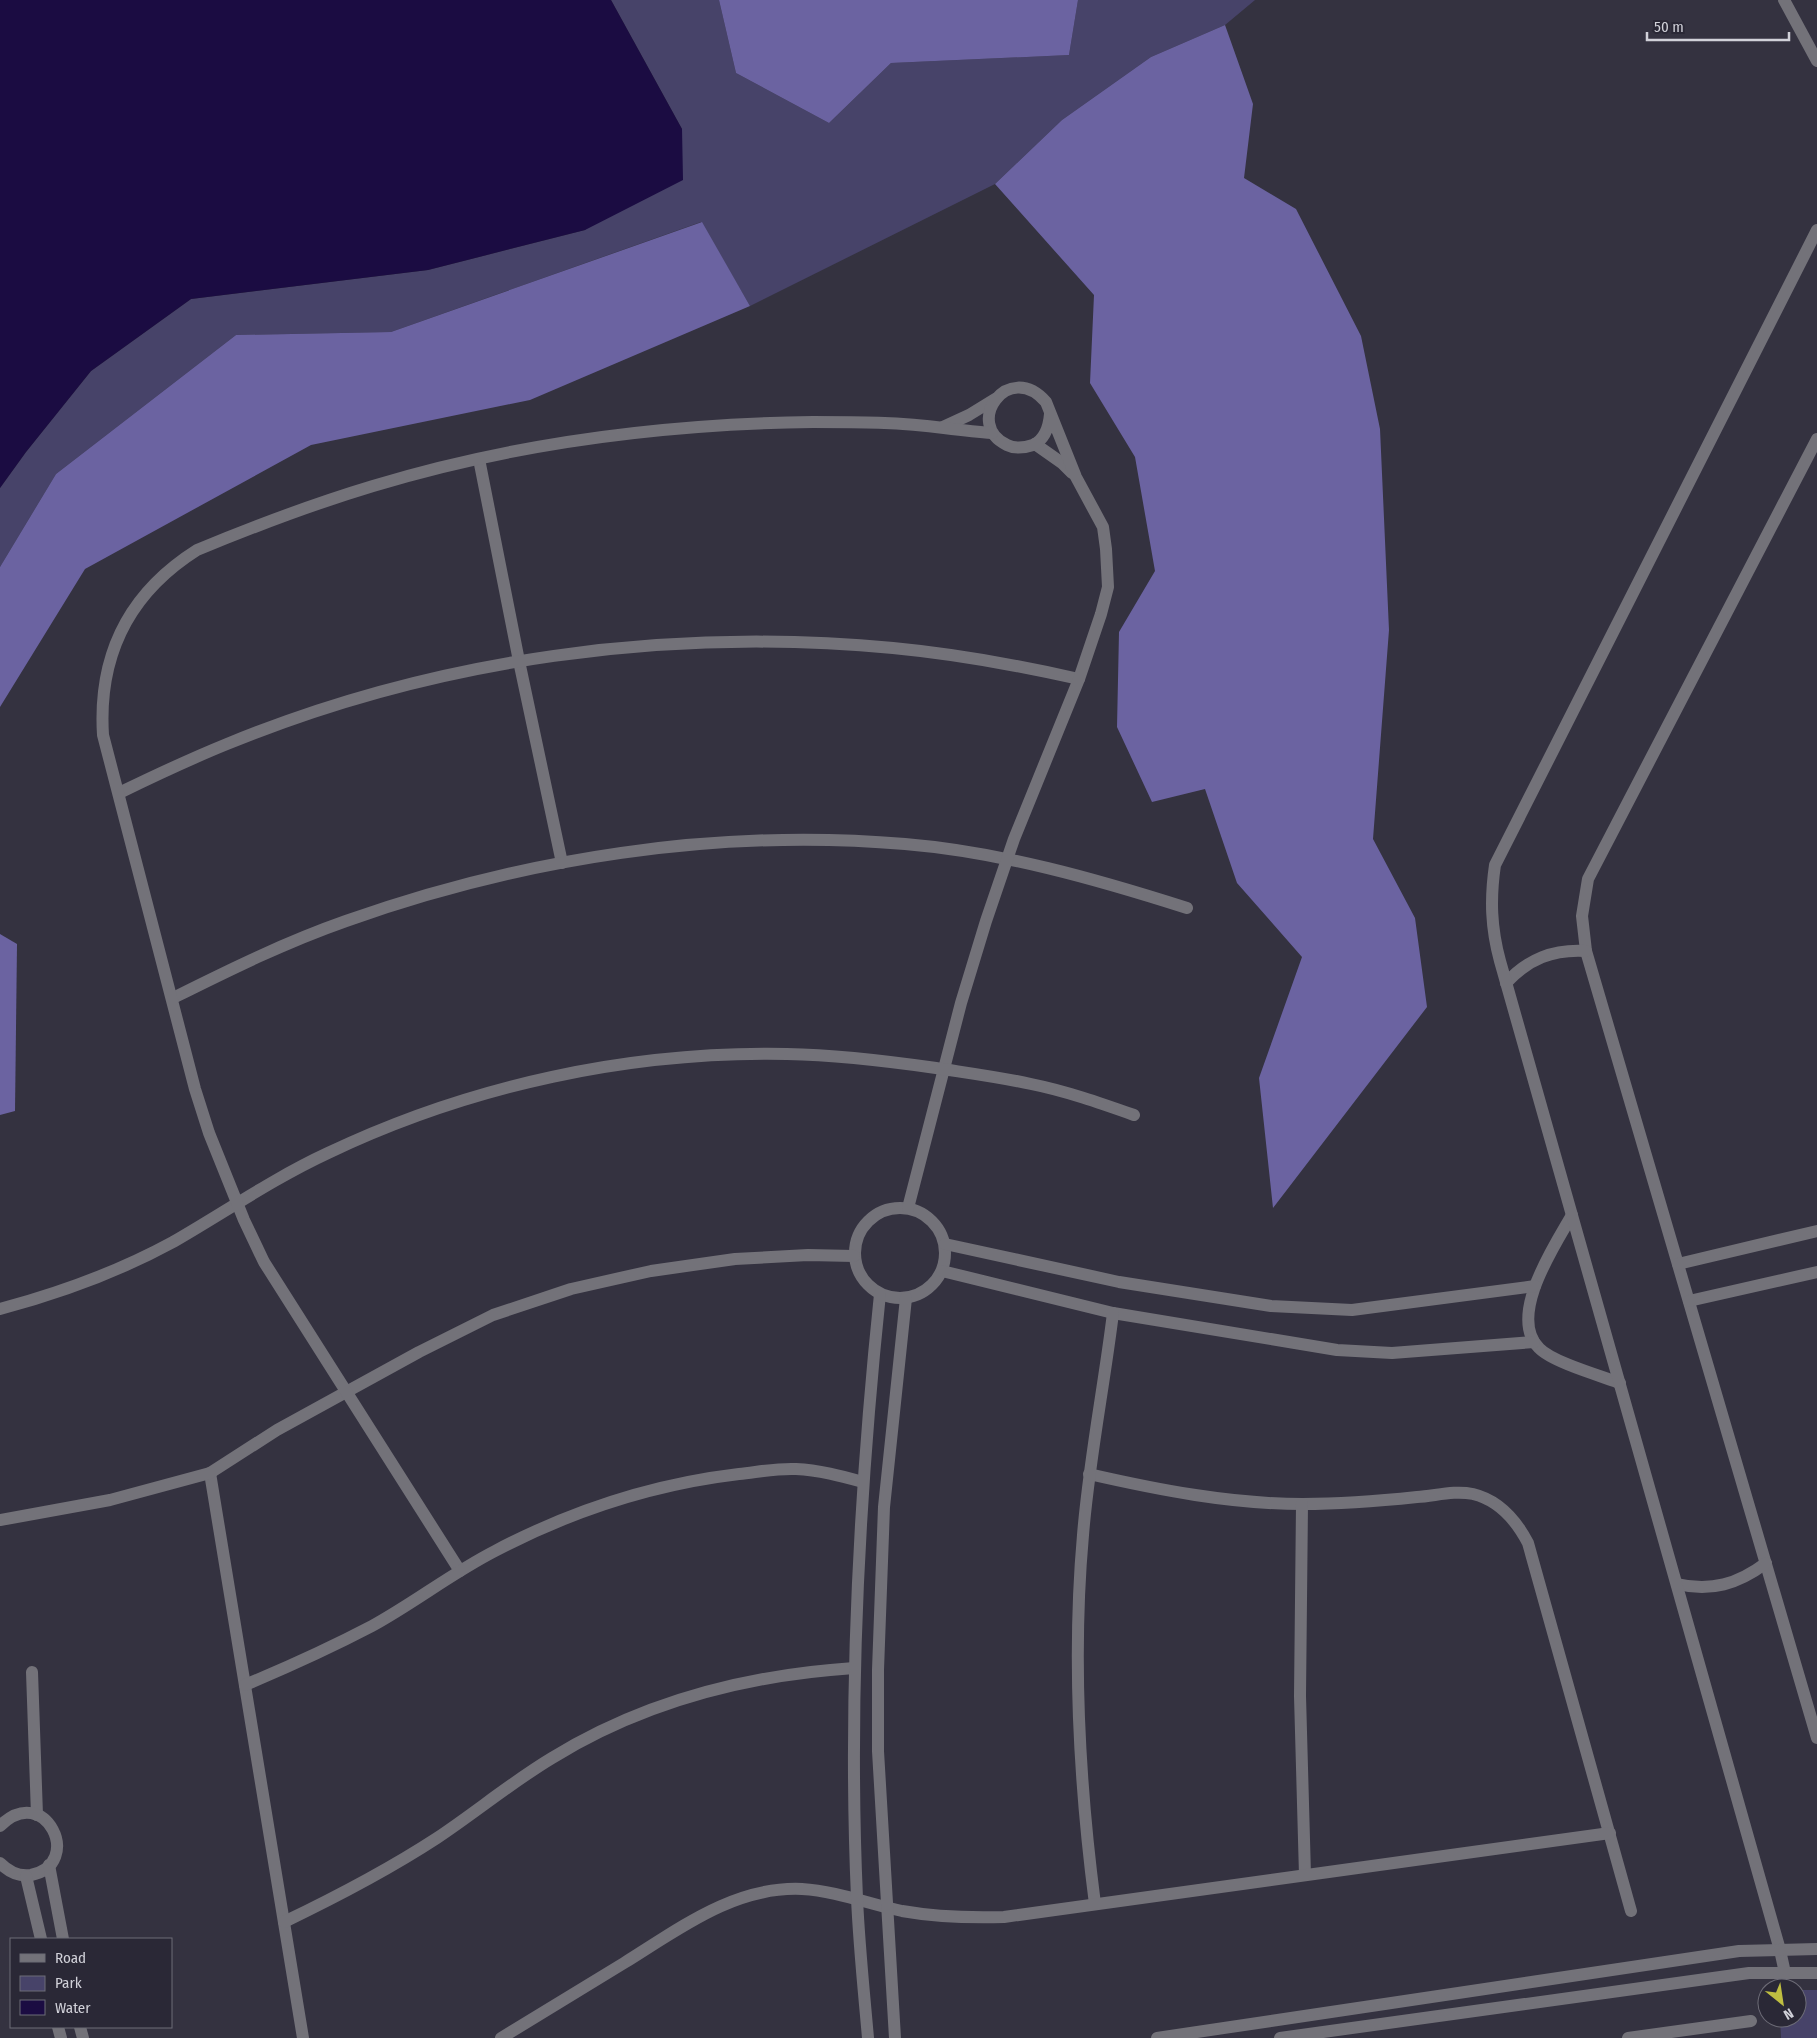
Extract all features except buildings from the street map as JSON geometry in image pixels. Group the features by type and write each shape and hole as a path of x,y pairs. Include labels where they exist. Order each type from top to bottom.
{"street":[{"path":"1784,0 1817,60"},
{"path":"1784,1973 1780,1950 1506,983 1492,928 1491,888 1495,865 1817,230"},
{"path":"908,1208 943,1069 981,939 1007,860 1045,758 1079,679 1108,587 1103,528 1076,477 1046,402 1038,393 1027,388 1016,387 1004,391 969,416 943,428"},
{"path":"995,399 990,410 989,421 992,433 1000,442 1011,447 1023,448 1034,444 1044,436 1049,426 1050,414"},
{"path":"460,1571 264,1262 236,1202 209,1133 198,1098 103,734 102,714 106,672 112,652 129,615 152,585 166,572 197,550 264,523 375,486 479,459 569,442 686,428 815,422 879,423 992,433"},
{"path":"1817,439 1588,879 1582,916 1586,951 1817,1738"},
{"path":"1034,444 1062,464 1076,477"},
{"path":"479,459 519,662 562,863"},
{"path":"118,793 229,743 343,703 460,673 590,651 679,644 831,643 956,655 1079,679"},
{"path":"173,998 229,970 344,922 463,884 562,863 647,850 700,845 808,840 907,844 1007,860 1111,885 1187,908"},
{"path":"1506,983 1514,974 1535,960 1560,952 1586,951"},
{"path":"0,1309 67,1290 137,1260 180,1238 236,1202 290,1172 377,1131 477,1096 579,1071 683,1057 779,1054 840,1056 987,1075 1074,1095 1134,1115"},
{"path":"894,1208 908,1208 921,1212 932,1220 940,1231 945,1244 945,1258 942,1271 935,1282 925,1292 899,1299 880,1294 863,1281 857,1269 854,1256 855,1242 869,1219 881,1212 894,1208"},
{"path":"1572,1215 1550,1253 1530,1300 1530,1333 1540,1350 1570,1365 1620,1383"},
{"path":"1678,1264 1817,1231"},
{"path":"945,1244 1119,1282 1271,1306 1352,1310 1536,1286"},
{"path":"0,1520 110,1500 210,1472 277,1430 346,1391 493,1315 571,1289 651,1271 735,1259 808,1255 854,1256"},
{"path":"942,1271 1113,1314 1338,1350 1392,1353 1534,1342"},
{"path":"1689,1302 1817,1272"},
{"path":"868,2038 857,1900 854,1668 863,1482 880,1294"},
{"path":"895,2038 878,1751 879,1596 884,1507 906,1298"},
{"path":"1095,1904 1082,1790 1078,1720 1079,1597 1089,1474 1108,1358 1113,1314"},
{"path":"245,1685 320,1652 366,1629 460,1571 512,1542 567,1518 633,1495 681,1483 728,1475 795,1469 831,1473 863,1482"},
{"path":"210,1472 303,2038"},
{"path":"1089,1474 1139,1486 1190,1494 1302,1504 1377,1501 1460,1491 1489,1500 1513,1519 1528,1542 1632,1911"},
{"path":"1302,1504 1300,1696 1305,1875"},
{"path":"1677,1584 1702,1588 1729,1584 1742,1579 1766,1563"},
{"path":"284,1922 349,1890 392,1866 435,1839 553,1757 628,1718 684,1698 750,1680 784,1674 854,1668"},
{"path":"32,1672 37,1814"},
{"path":"0,1826 7,1818 17,1814 27,1812 37,1814 53,1827 57,1847 50,1865 43,1870 26,1876 8,1870 0,1863"},
{"path":"501,2038 703,1913 748,1895 782,1890 820,1891 888,1908 928,1914 979,1918 1004,1917 1610,1833"},
{"path":"50,1865 63,1938"},
{"path":"26,1876 41,1938"},
{"path":"1157,2038 1740,1951 1817,1949"},
{"path":"1280,2038 1749,1973 1817,1973"},
{"path":"1628,2038 1751,2021"}],"green space":[{"path":"611,0 719,0 736,73 829,123 891,63 1069,55 1078,0 1255,0 1225,25 1151,57 1062,120 995,184 750,306 701,222 391,332 236,335 56,474 0,567 0,488 26,452 91,371 191,299 428,270 585,230 682,129"},
{"path":"1807,1990 1817,1990 1817,2038 1781,2038 1780,2028 1807,2028"}],"shaded area":[{"path":"719,0 1078,0 1069,55 891,63 829,123 736,73"},
{"path":"1225,25 1253,104 1244,178 1296,209 1361,336 1380,429 1389,630 1373,839 1415,918 1427,1007 1273,1208 1259,1078 1302,957 1237,883 1205,789 1152,802 1117,727 1119,632 1155,571 1135,457 1090,383 1094,295 995,184 1062,120 1151,57"},
{"path":"702,222 750,306 530,400 311,445 85,569 0,707 0,567 56,474 236,335 391,332"},
{"path":"0,934 17,944 15,1111 0,1115"}],"water":[{"path":"0,0 611,0 682,129 683,180 585,230 428,270 191,299 91,371 26,452 0,488"}]}
